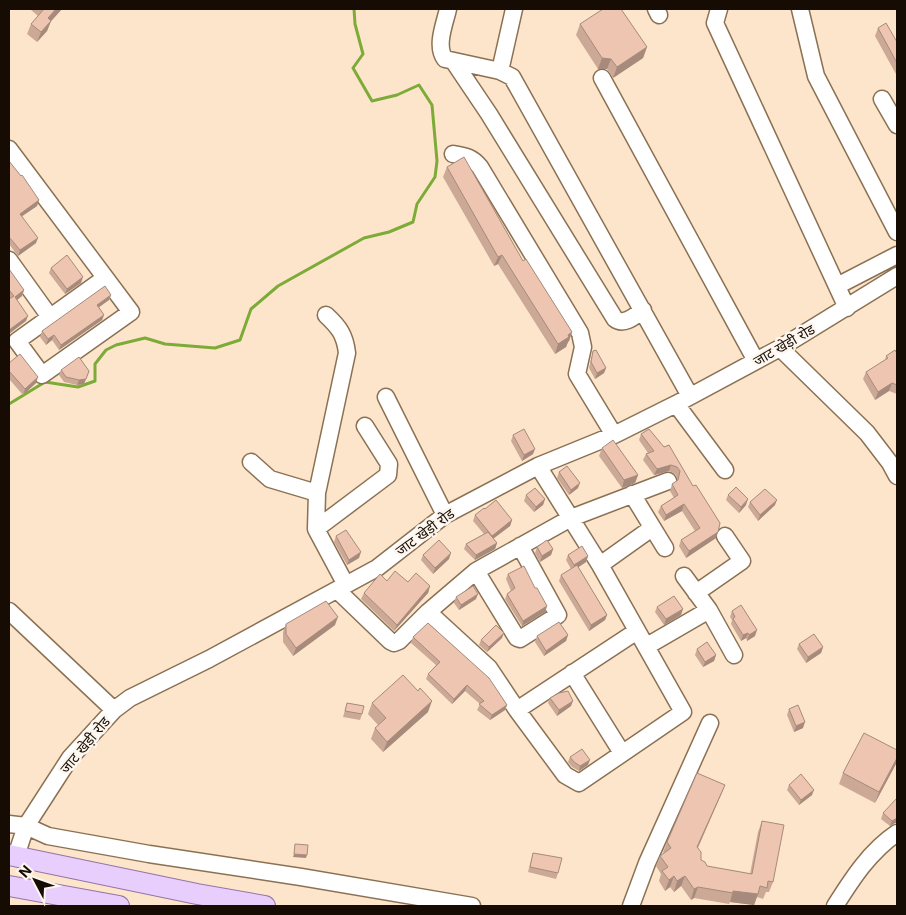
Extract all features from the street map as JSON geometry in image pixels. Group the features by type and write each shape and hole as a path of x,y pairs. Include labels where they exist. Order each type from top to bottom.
{"main road":[{"path":"12,856 265,906"},
{"path":"9,886 119,906"}],"street":[{"path":"448,9 440,46 441,53 445,59 500,71 512,77 690,396"},
{"path":"500,71 514,9"},
{"path":"719,9 715,23 847,308"},
{"path":"801,9 816,76 897,232"},
{"path":"454,62 489,114 615,319 618,322 622,322 643,310"},
{"path":"602,78 756,361"},
{"path":"882,99 897,125"},
{"path":"9,149 131,312 42,375 13,344 105,278"},
{"path":"453,154 468,157 474,160 480,167 580,333 583,347 577,374 614,434"},
{"path":"837,286 897,255"},
{"path":"11,266 50,317"},
{"name":"जाट खेड़ी रोड","path":"12,856 26,826 70,758 114,710 130,698 209,659 377,568 445,514 538,466 614,434 676,404 780,348 897,276"},
{"path":"326,315 342,332 346,342 346,353 317,493 316,529 342,587 390,641 394,643 399,641 428,612 476,571 571,518 668,481"},
{"path":"780,348 867,433 890,463 897,476"},
{"path":"386,397 445,514"},
{"path":"676,404 725,470"},
{"path":"316,529 388,475 389,464 364,426"},
{"path":"251,462 270,479 317,493"},
{"path":"428,612 489,668 564,775 579,783 683,712 600,565 538,466"},
{"path":"632,494 665,548"},
{"path":"600,565 652,528"},
{"path":"696,593 742,561 725,536"},
{"path":"476,571 520,640 558,615 520,546"},
{"path":"684,576 709,610 734,655"},
{"path":"647,646 709,610"},
{"path":"9,611 114,710"},
{"path":"517,710 637,631"},
{"path":"572,673 622,753"},
{"path":"631,906 647,863 710,723"},
{"path":"9,824 26,826 48,836 149,854 302,876 472,906"},
{"path":"835,906 854,875 888,839 897,833"}],"building":[{"path":"44,9 56,9 48,18 51,21 41,32 31,24"},
{"path":"603,9 621,9 647,47 617,67 611,59 602,58 580,24"},
{"path":"886,23 897,42 897,63 878,28"},
{"path":"464,157 523,261 526,259 572,332 568,335 569,337 558,344 502,255 498,257 447,167"},
{"path":"9,161 22,175 39,200 20,214 38,238 20,250 9,237"},
{"path":"67,255 83,277 67,289 51,268"},
{"path":"9,269 24,290 15,297 28,316 9,330 9,299 14,296 9,290"},
{"path":"105,286 111,295 97,305 104,315 61,345 54,335 48,339 42,331"},
{"path":"596,350 606,368 597,373 591,362 593,351"},
{"path":"895,350 897,352 897,385 892,383 878,392 866,372 888,358 886,356"},
{"path":"20,354 38,377 25,389 9,371 9,363"},
{"path":"79,357 89,371 86,379 79,380 66,377 61,370"},
{"path":"524,429 535,449 524,455 513,435"},
{"path":"649,429 664,447 669,445 693,486 696,485 720,523 718,532 689,551 681,540 700,528 684,504 666,515 661,506 678,495 672,484 678,480 680,471 677,467 671,465 657,469 646,454 654,451 641,434"},
{"path":"613,440 638,475 624,480 602,448"},
{"path":"567,466 580,483 571,490 559,472"},
{"path":"736,487 748,499 741,507 728,495"},
{"path":"535,488 545,499 536,507 526,495"},
{"path":"765,489 777,500 760,515 750,502"},
{"path":"496,500 512,520 492,536 475,515"},
{"path":"346,530 361,552 349,560 336,536"},
{"path":"488,532 497,543 476,555 466,544"},
{"path":"439,540 451,553 435,568 423,555"},
{"path":"547,540 553,549 542,556 537,547"},
{"path":"582,546 588,556 574,565 568,555"},
{"path":"577,565 607,615 591,625 561,575"},
{"path":"524,566 547,606 523,621 507,594 515,588 508,574"},
{"path":"395,571 408,582 416,573 430,586 397,625 364,593 380,574 387,581"},
{"path":"473,586 478,594 461,605 456,597"},
{"path":"674,596 683,609 666,619 657,607"},
{"path":"326,601 338,617 296,648 286,634 286,624"},
{"path":"741,605 757,630 749,635 748,633 743,635 733,619 735,617 732,611"},
{"path":"559,622 568,635 546,651 537,636"},
{"path":"428,623 489,678 507,705 492,715 479,704 484,701 467,685 454,699 428,674 440,662 413,637"},
{"path":"496,625 504,633 489,647 481,640"},
{"path":"814,634 823,647 808,657 799,644"},
{"path":"707,642 716,655 705,662 697,649"},
{"path":"403,675 418,691 420,688 432,701 387,742 375,728 386,718 372,703"},
{"path":"568,691 573,701 559,710 550,698"},
{"path":"347,703 364,706 362,714 345,711"},
{"path":"798,705 805,722 796,726 789,709"},
{"path":"864,733 897,750 897,758 879,792 843,773"},
{"path":"582,749 590,760 580,766 570,757"},
{"path":"697,773 725,785 697,847 701,852 701,860 707,866 752,874 762,821 784,825 773,882 768,881 767,888 760,886 758,894 733,891 733,893 698,887 694,889 685,876 677,881 674,876 669,880 662,871 668,867 660,856 671,848 667,842"},
{"path":"801,774 814,790 801,800 789,785"},
{"path":"897,798 897,818 892,821 883,813"},
{"path":"295,844 308,845 307,855 294,854"},
{"path":"533,853 562,858 558,873 530,867"}],"waterway":[{"path":"9,404 45,382 78,387 95,381 95,364 106,350 116,345 145,338 165,344 215,348 240,340 251,309 278,286 364,238 389,232 413,222 417,204 435,177 437,161 432,105 419,85 397,95 372,101 353,68 363,54 355,24 354,9"}]}
